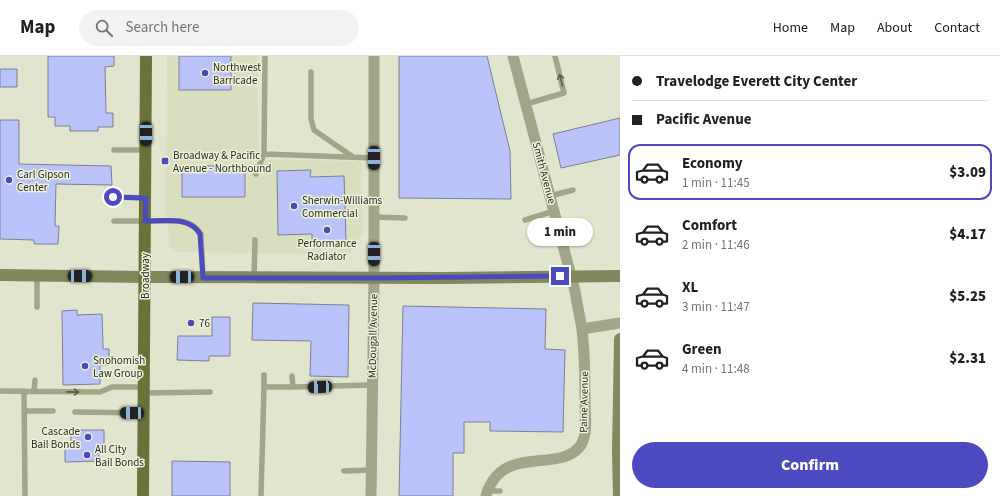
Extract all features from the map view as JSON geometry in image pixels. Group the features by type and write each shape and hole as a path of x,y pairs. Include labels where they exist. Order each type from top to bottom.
{"main road":[{"name":"Broadway","path":"143,496 146,56"}],"street":[{"name":"McDougall Avenue","path":"371,496 374,278 374,56"},
{"name":"Smith Avenue","path":"513,56 575,291"},
{"path":"0,275 203,278 620,276"},
{"name":"Paine Avenue","path":"486,493 495,477 506,468 524,462 566,457 575,451 582,443 585,430 585,359 582,329 575,291"},
{"path":"582,329 620,323"},
{"path":"619,496 618,451 620,338"}],"lane":[{"path":"256,174 264,154 264,56"},
{"path":"526,104 564,93 555,56"},
{"path":"311,72 311,118 314,130 354,157"},
{"path":"114,150 146,150"},
{"path":"264,154 374,158"},
{"path":"550,196 573,190"},
{"path":"113,197 146,198"},
{"path":"525,220 554,211"},
{"path":"374,218 405,218"},
{"path":"114,221 180,221 189,223 197,228 200,234 203,278"},
{"path":"254,278 255,240"},
{"path":"37,275 37,307"},
{"path":"261,496 264,375"},
{"path":"292,376 293,387"},
{"path":"34,391 35,380"},
{"path":"264,387 372,385"},
{"path":"0,391 100,392 112,387 144,390 210,392"},
{"path":"24,391 25,496"},
{"path":"24,411 53,411"},
{"path":"75,412 144,413"},
{"path":"344,470 371,470"},
{"path":"486,493 500,491"}],"shaded area":[{"path":"167,56 257,56 259,160 361,161 362,234 349,254 175,252 170,247 166,213"}],"building":[{"path":"48,56 114,56 114,66 105,67 106,113 113,113 113,127 98,127 98,131 70,131 70,126 55,126 55,117 48,117"},
{"name":"Northwest Barricade","path":"179,56 231,56 231,90 179,90"},
{"path":"399,56 487,56 510,151 511,199 399,198"},
{"path":"0,69 17,69 17,87 0,87"},
{"path":"620,118 620,155 561,168 553,134"},
{"path":"0,120 19,120 19,164 111,166 112,185 56,184 55,226 59,226 58,244 34,244 34,240 0,239"},
{"path":"182,166 245,166 245,197 182,197"},
{"path":"311,170 310,177 344,176 346,241 312,242 312,234 278,235 277,171"},
{"path":"253,303 349,305 348,377 310,376 311,341 252,340"},
{"path":"403,306 546,309 545,349 565,350 563,432 490,431 490,422 464,422 464,453 453,453 453,496 399,496"},
{"path":"77,310 77,315 102,314 103,349 109,349 109,365 100,365 100,384 63,385 62,311"},
{"path":"212,317 230,317 230,356 209,356 209,361 177,360 178,336 212,336"},
{"path":"71,430 104,430 104,446 99,446 99,461 65,462 65,445 71,445"},
{"path":"172,461 230,462 230,496 172,496"}],"place":[{"name":"Northwest Barricade","path":"205,73"},
{"name":"Broadway & Pacific Avenue - Northbound","path":"165,161"},
{"name":"Carl Gipson Center","path":"9,180"},
{"name":"Sherwin-Williams Commercial","path":"294,206"},
{"name":"Performance Radiator","path":"327,230"},
{"name":"76","path":"191,323"},
{"name":"Snohomish Law Group","path":"85,366"},
{"name":"Cascade Bail Bonds","path":"88,437"},
{"name":"All City Bail Bonds","path":"87,455"}],"route":[{"path":"113,197 146,198 145,221 180,221 189,223 197,228 200,234 203,278 443,278 560,276"}]}
